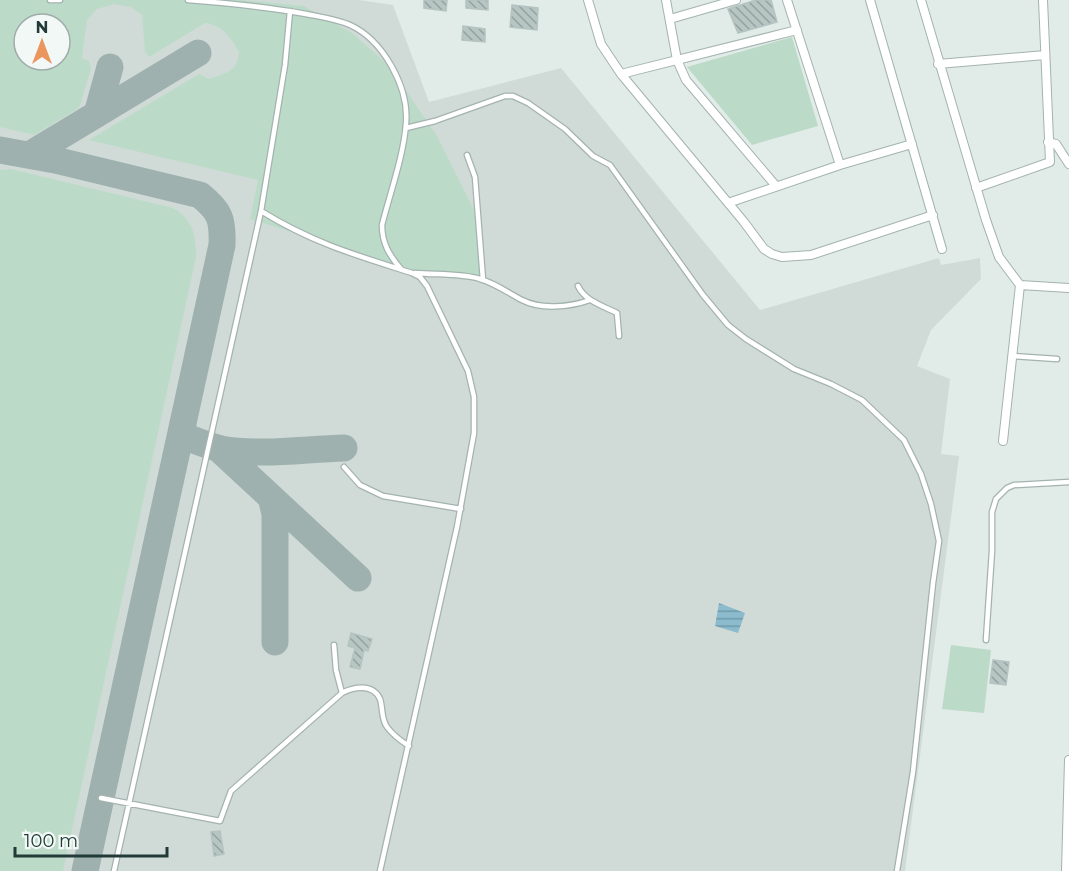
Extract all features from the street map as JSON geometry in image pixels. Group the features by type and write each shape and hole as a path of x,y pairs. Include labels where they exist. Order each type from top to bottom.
{"street":[{"path":"588,0 601,44 621,74 764,249 782,257 811,255 933,215"},
{"path":"666,0 677,60 686,80 776,186"},
{"path":"669,19 714,3 736,0"},
{"path":"787,0 840,165"},
{"path":"870,0 942,249"},
{"path":"921,0 938,64 999,257 1020,285 1003,441"},
{"path":"976,188 1050,162 1043,0"},
{"path":"621,74 797,30"},
{"path":"938,64 1045,55"},
{"path":"1048,142 1056,144 1069,166"},
{"path":"728,203 840,165 912,144"},
{"path":"1020,285 1069,288"},
{"path":"1066,871 1069,760"}],"lane":[{"path":"50,0 60,0"},
{"path":"188,0 290,11 334,19 351,25 366,35 392,65 406,101 406,128 382,225 382,238 386,250 401,269"},
{"path":"114,871 261,211 285,65 290,11"},
{"path":"406,128 435,121 505,96 513,96 528,103 565,129 593,156 610,165 703,295 728,325 794,369 862,400 904,440 921,474 931,504 939,541 913,772 897,871"},
{"path":"467,155 475,177 483,279"},
{"path":"261,211 314,240 420,277 427,285 459,351 472,384 474,433 461,509 380,871"},
{"path":"412,273 470,276 483,279 524,302 544,306 577,305 590,300"},
{"path":"578,286 590,300 617,313 619,336"},
{"path":"1012,356 1057,358"},
{"path":"344,467 360,485 382,496 461,509"},
{"path":"986,640 992,551 992,512 996,499 1007,488 1014,485 1069,482"},
{"path":"334,645 336,670 342,693"},
{"path":"101,798 220,821 231,791 342,693 353,687 364,687 376,692 387,727 409,746"}],"shaded area":[{"path":"0,0 359,0 393,5 429,102 561,68 760,310 939,258 941,265 980,258 981,279 931,330 917,366 950,379 941,454 959,456 905,871 0,871"}],"green space":[{"path":"0,0 240,0 304,6 352,33 389,66 437,136 478,218 482,275 415,270 250,219 258,180 89,140 199,74 209,79 234,68 239,52 226,33 211,24 205,23 149,57 145,51 142,15 131,7 114,4 97,9 87,20 82,58 89,61 91,69 79,108 34,135 0,127"},
{"path":"792,37 818,126 752,145 687,67"},
{"path":"11,169 173,208 180,212 189,223 196,249 63,871 0,871 0,170"},
{"path":"951,645 991,650 984,713 942,709"}],"water":[{"path":"719,603 745,613 738,633 715,626"}],"building":[{"path":"424,0 447,0 446,11 424,8"},
{"path":"466,0 488,0 488,10 466,8"},
{"path":"756,0 771,0 777,22 738,33 728,9"},
{"path":"512,5 538,8 537,30 510,27"},
{"path":"463,26 485,29 485,42 462,40"},
{"path":"351,633 372,639 368,651 364,650 360,669 350,667 355,648 348,646"},
{"path":"993,660 1009,662 1006,685 990,683"},
{"path":"220,831 224,854 214,856 211,832"}],"taxiway":[{"path":"29,155 198,53"},
{"path":"97,114 110,67"},
{"path":"0,150 55,160 200,195 216,211 222,228 222,245 85,871"},
{"path":"181,435 216,448 236,451 267,452 344,448"},
{"path":"219,449 358,578"},
{"path":"271,497 275,514 275,642"}]}
